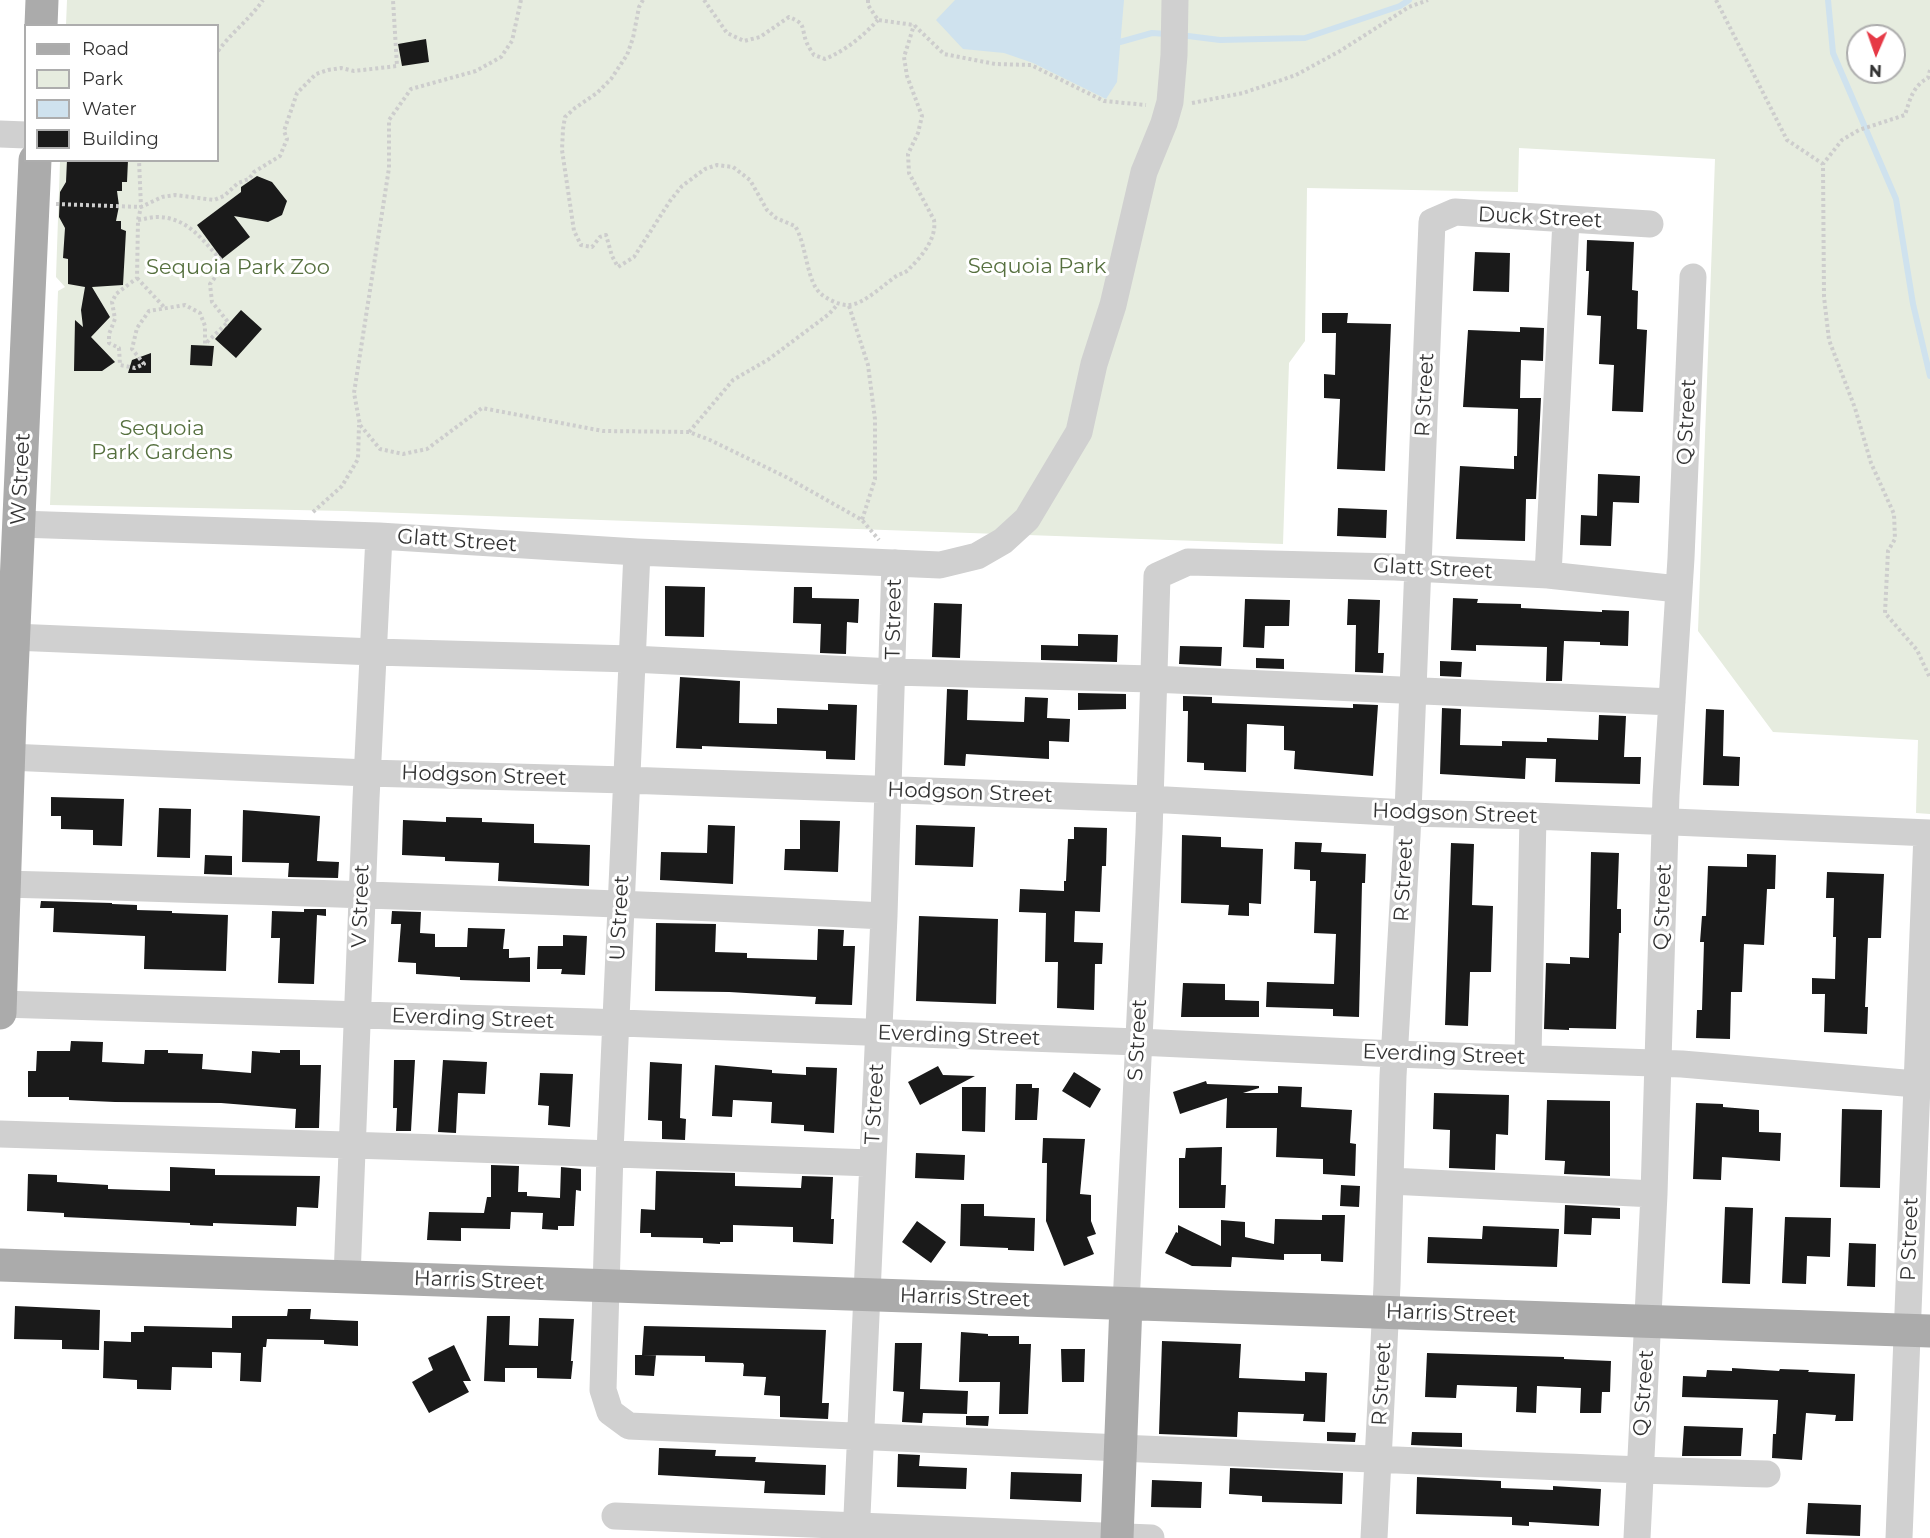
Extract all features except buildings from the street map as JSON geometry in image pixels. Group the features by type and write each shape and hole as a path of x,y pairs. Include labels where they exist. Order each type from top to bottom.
{"main road":[{"path":"41,24 42,0"},
{"name":"W Street","path":"0,1013 9,757 5,716 13,637 35,162"},
{"name":"Harris Street","path":"0,1265 1918,1330"},
{"name":"S Street","path":"1117,1537 1126,1304"}],"street":[{"name":"Glatt Street","path":"19,524 292,532 637,552 940,565 977,556 1003,541 1027,519 1079,432 1094,364 1113,305 1144,172 1168,108 1174,55 1175,0"},
{"path":"0,134 24,135"},
{"name":"Duck Street","path":"1432,222 1455,213 1650,224"},
{"path":"1548,575 1566,220"},
{"name":"R Street","path":"1374,1538 1386,1312 1395,1054 1432,222"},
{"name":"Q Street","path":"1637,1538 1654,1194 1656,1063 1665,822 1693,277"},
{"name":"V Street","path":"347,1277 379,536"},
{"name":"U Street","path":"637,552 610,1152 603,1390 610,1412 629,1425 860,1438 1379,1461 1767,1474"},
{"name":"Glatt Street","path":"1188,562 1417,568 1548,575 1678,589"},
{"name":"S Street","path":"1126,1304 1149,833 1156,576 1188,562"},
{"name":"T Street","path":"857,1531 884,916 895,563"},
{"path":"13,637 374,652 632,659 893,672 1152,679 1672,702"},
{"name":"Hodgson Street","path":"9,757 367,773 1149,799 1407,813 1533,816 1929,833"},
{"path":"1528,1058 1533,816"},
{"name":"P Street","path":"1899,1538 1918,1330 1916,1084 1929,833"},
{"path":"3,884 362,893 884,916"},
{"name":"Everding Street","path":"0,1004 1138,1042 1656,1063 1916,1084"},
{"path":"0,1134 610,1152 872,1163"},
{"path":"1390,1181 1654,1194"},
{"path":"615,1516 857,1531 1151,1538"}],"path":[{"path":"219,50 263,0"},
{"path":"56,204 141,207 162,197 175,195 208,199 224,196 238,183 249,179 254,171 280,156 287,140 284,132 297,93 316,74 328,69 341,68 354,71 397,66 393,0"},
{"path":"292,532 342,486 358,459 360,424 354,393 389,168 389,120 411,89 476,71 501,57 512,41 521,0"},
{"path":"643,0 639,7 627,55 611,79 597,93 565,117 562,129 562,150 574,231 581,245 592,247 600,237 606,235 618,267 634,257 663,210 682,186 705,169 717,165 733,167 750,180 767,210 776,218 795,225 807,254 810,277 820,294 838,304 849,306 907,272 932,238 934,220 909,173 908,154 918,133 922,116 907,76 904,57 914,25"},
{"path":"704,0 727,33 744,41 760,37 789,17 800,21 814,55 825,59 861,38 878,20"},
{"path":"868,0 868,5 878,20 914,25 944,54 995,64 1031,65 1104,101 1168,108 1243,93 1296,75 1340,51 1409,7 1428,0"},
{"path":"1716,0 1787,140 1822,164"},
{"path":"1930,69 1928,78 1918,83 1905,115 1859,130 1842,140 1822,164 1824,297 1829,340 1855,408 1871,463 1894,513 1895,539 1888,550 1885,613 1917,650 1930,678"},
{"path":"140,162 141,207 138,220 137,278 165,307"},
{"path":"137,278 116,294 112,302 115,319 109,334 110,343 119,348 120,365 135,368 144,364 132,349 137,328 149,311 185,305 200,313 205,326 205,344 228,322 212,302 210,284 223,267 222,261 191,226 155,216 138,220"},
{"path":"689,432 733,380 778,352 829,314 838,304"},
{"path":"849,306 868,365 875,419 875,478 862,520"},
{"path":"360,424 380,449 404,454 427,449 482,408 603,430 689,432 786,477 862,520 895,563"}],"green space":[{"name":"Sequoia Park","path":"67,0 1930,0 1930,814 1916,813 1918,740 1773,732 1698,631 1715,159 1519,148 1518,192 1307,188 1305,341 1289,363 1283,544 345,511 50,505 58,291 65,287 56,277 60,162 219,162 219,24 66,24"}],"water":[{"path":"955,0 1124,0 1117,82 1106,99 1033,63 1004,53 963,49 936,20"}],"waterway":[{"path":"1180,35 1220,40 1305,38 1400,6 1409,0"},
{"path":"1828,0 1833,53 1896,199 1913,304 1930,376"},
{"path":"1113,41 1120,42 1152,33 1167,34"}],"park label":[{"name":"Sequoia Park Zoo","path":"238,268"},
{"name":"Sequoia Park Gardens","path":"162,441"}]}
